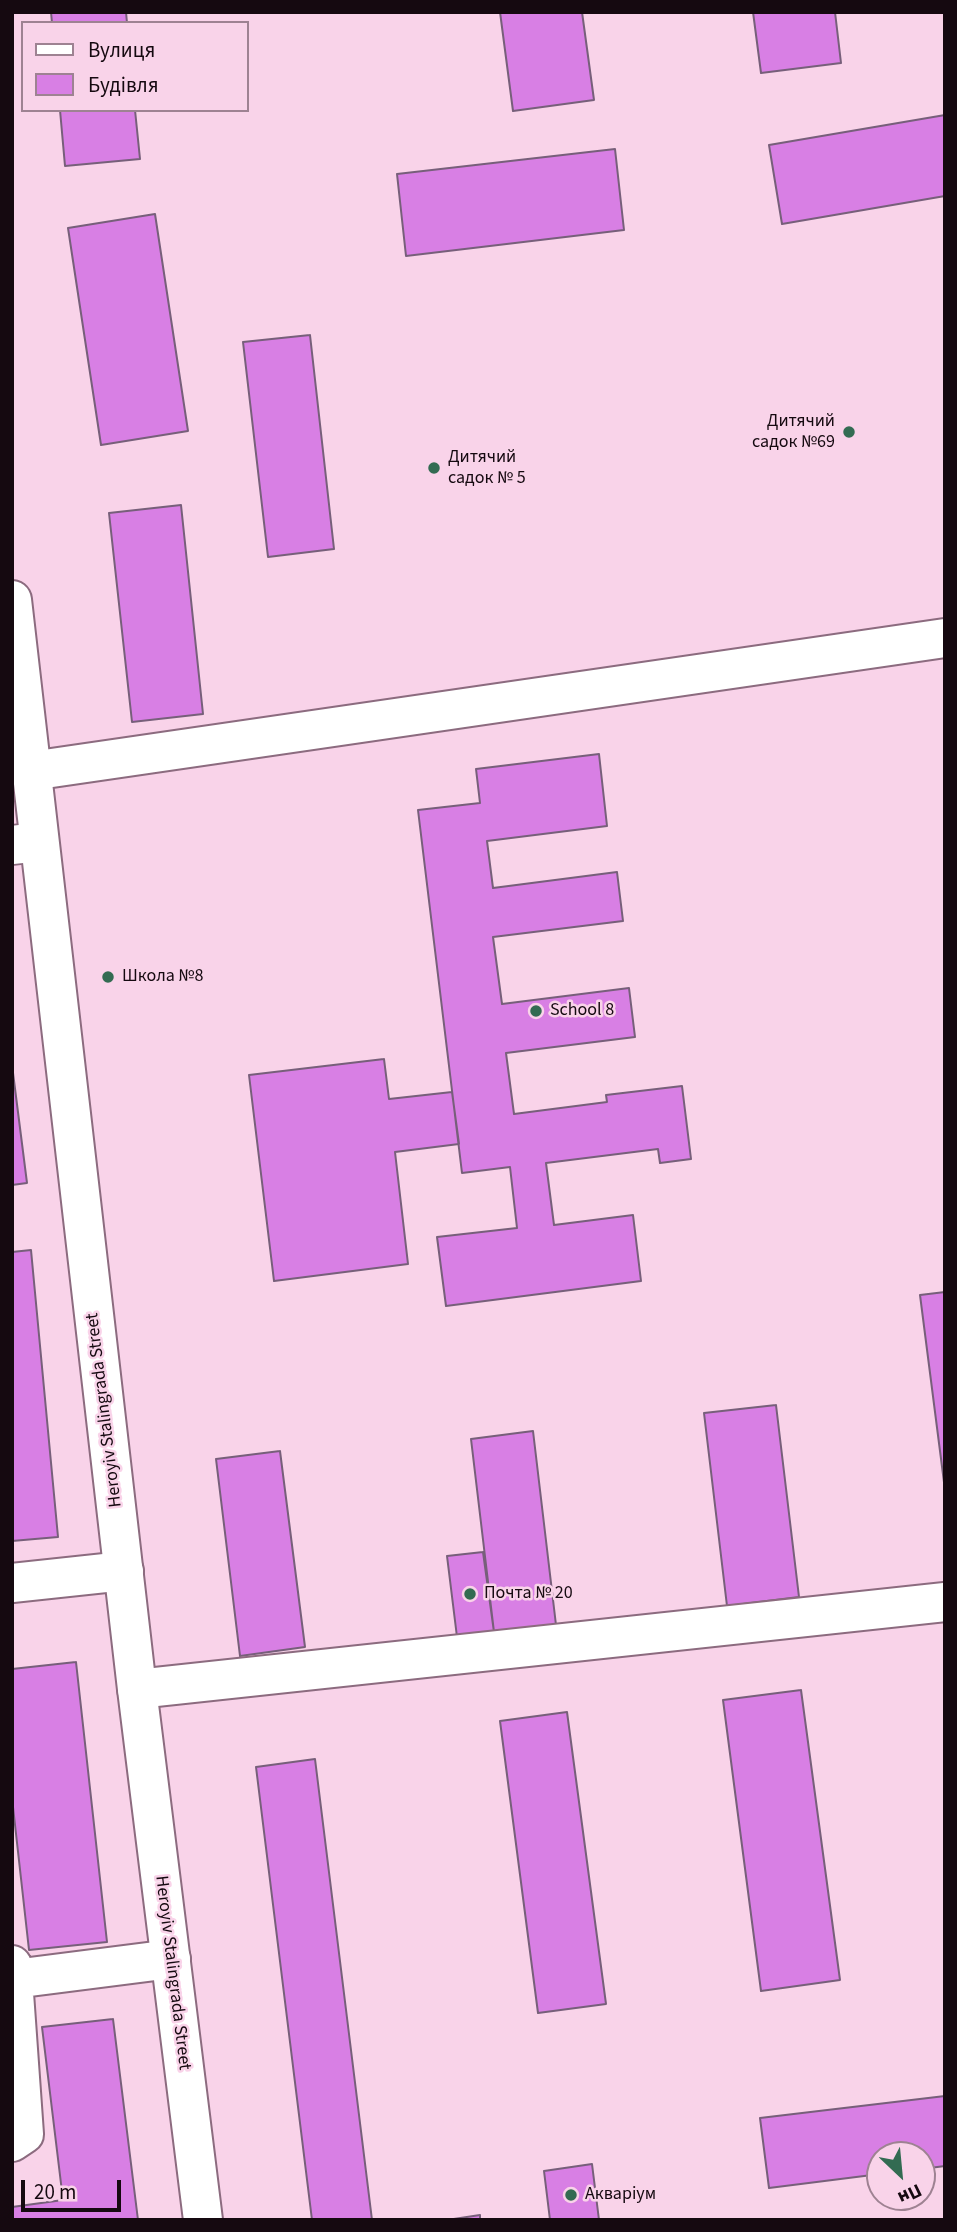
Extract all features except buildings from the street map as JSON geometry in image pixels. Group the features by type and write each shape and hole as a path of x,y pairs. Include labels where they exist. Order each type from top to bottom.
{"main road":[{"name":"Heroyiv Stalingrada Street","path":"12,600 32,771 26,844 124,1571 203,2220"},
{"path":"32,771 945,638"},
{"path":"12,1583 124,1571"},
{"path":"137,1689 945,1602"},
{"path":"12,2141 24,2134 13,1972 171,1959"}],"place":[{"name":"Дитячий садок №69","path":"849,432"},
{"name":"Дитячий садок № 5","path":"434,468"},
{"name":"Школа №8","path":"108,977"},
{"name":"School 8","path":"536,1011"},
{"name":"Почта № 20","path":"470,1594"},
{"name":"Акваріум","path":"571,2195"}]}
